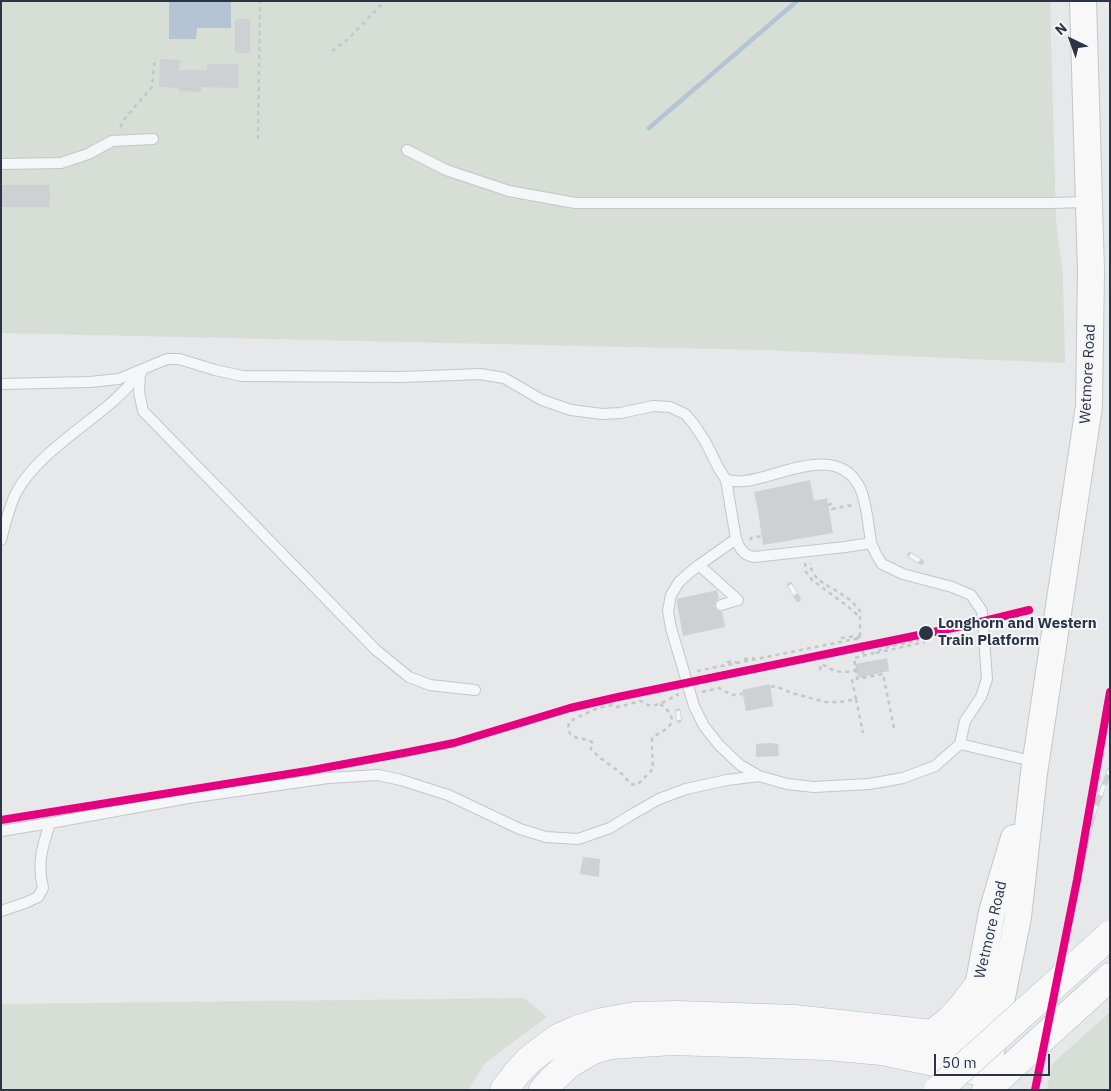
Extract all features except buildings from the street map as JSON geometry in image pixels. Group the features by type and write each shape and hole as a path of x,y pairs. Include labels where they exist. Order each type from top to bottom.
{"highway":[{"path":"896,1053 922,1073 937,1090 1110,935"},
{"path":"543,1090 570,1064 588,1053 610,1045 673,1041 827,1046 896,1053 976,1082 1110,977"},
{"path":"932,1034 949,1021 978,986"},
{"path":"504,1090 529,1060 558,1038 602,1022 635,1016 755,1016 794,1019 932,1034 980,1043"}],"main road":[{"name":"Wetmore Road","path":"980,1043 1018,917 1035,767 1090,406 1091,295 1083,1"},
{"name":"Wetmore Road","path":"976,1082 980,1043 978,986 992,912 1035,767"}],"lane":[{"path":"1,164 61,163 88,154 112,141 153,139"},
{"path":"407,150 446,170 509,191 574,203 1089,202"},
{"path":"1,540 16,492 43,458 112,402 144,371 160,361 179,359 242,376 402,377 480,374 504,378 542,400 571,410 602,414 621,413 652,406 670,407 685,414 693,423 726,480 736,539 742,552 754,557 871,543"},
{"path":"1,384 90,382 119,379 144,371"},
{"path":"144,371 139,392 143,411 376,650 409,677 430,685 475,690"},
{"path":"726,480 746,481 814,464 833,465 844,470 860,486 871,543 882,564 903,574 952,587 971,595 982,611 987,679 981,697 965,721 960,744 935,766 903,778 869,784 814,787 787,784 759,776 740,765 719,745 704,726 694,706 671,628 674,615 668,610 671,595 679,582 699,565 736,539"},
{"path":"699,565 738,600 721,605"},
{"path":"960,744 1035,767"},
{"path":"1,831 188,798 328,778 378,776 401,780 448,794 520,829 546,837 578,839 610,828 660,799 686,789 727,780 759,776"},
{"path":"1,911 38,897 43,888 40,876 40,853 50,823"}],"path":[{"path":"258,139 260,1"},
{"path":"332,51 346,42 385,1"},
{"path":"112,141 126,116 152,87 155,58"},
{"path":"828,505 831,504 832,509 864,503"},
{"path":"809,559 810,570 815,576 824,584 852,601 860,612 860,638 864,656"},
{"path":"804,560 806,572 812,580 861,618"},
{"path":"860,612 864,608"},
{"path":"841,638 856,636 860,638"},
{"path":"685,673 860,638"},
{"path":"874,653 884,648 919,640"},
{"path":"857,679 854,658 925,642"},
{"path":"745,658 753,658 755,660"},
{"path":"728,661 737,663"},
{"path":"820,670 821,664 824,664 838,672 856,670"},
{"path":"826,672 828,667"},
{"path":"847,672 848,676"},
{"path":"863,733 852,680 883,674 894,728"},
{"path":"771,687 775,686 825,702 856,699"},
{"path":"660,704 668,709 671,714 671,722 666,729 652,738 653,769 637,785 631,784 622,774 599,758 592,749 593,743 589,740 580,740 568,732 569,722 598,708 618,707 641,701 649,705 660,704 670,698 719,688 732,695 742,694"}],"shaded area":[{"path":"1,1 1050,1 1056,219 1063,277 1065,363 763,350 1,333"},
{"path":"524,998 547,1017 485,1063 468,1090 1,1090 1,1004"},
{"path":"1110,1012 1110,1090 1047,1090 1052,1064"}],"water":[{"path":"169,1 231,1 231,28 197,28 196,39 169,39"}],"waterway":[{"path":"649,128 797,1"}],"railway":[{"path":"910,555 921,562"},
{"path":"790,585 798,599"},
{"path":"1,820 307,771 454,743 570,708 972,624 1029,610"},
{"path":"678,711 679,720"},
{"path":"1077,880 1094,811 1110,770"}],"transit line":[{"path":"1,820 307,771 454,743 570,708 972,624 1029,610"},
{"path":"1035,1090 1077,880 1110,692"}],"place":[{"name":"Longhorn and Western Train Platform","path":"926,633"}]}
